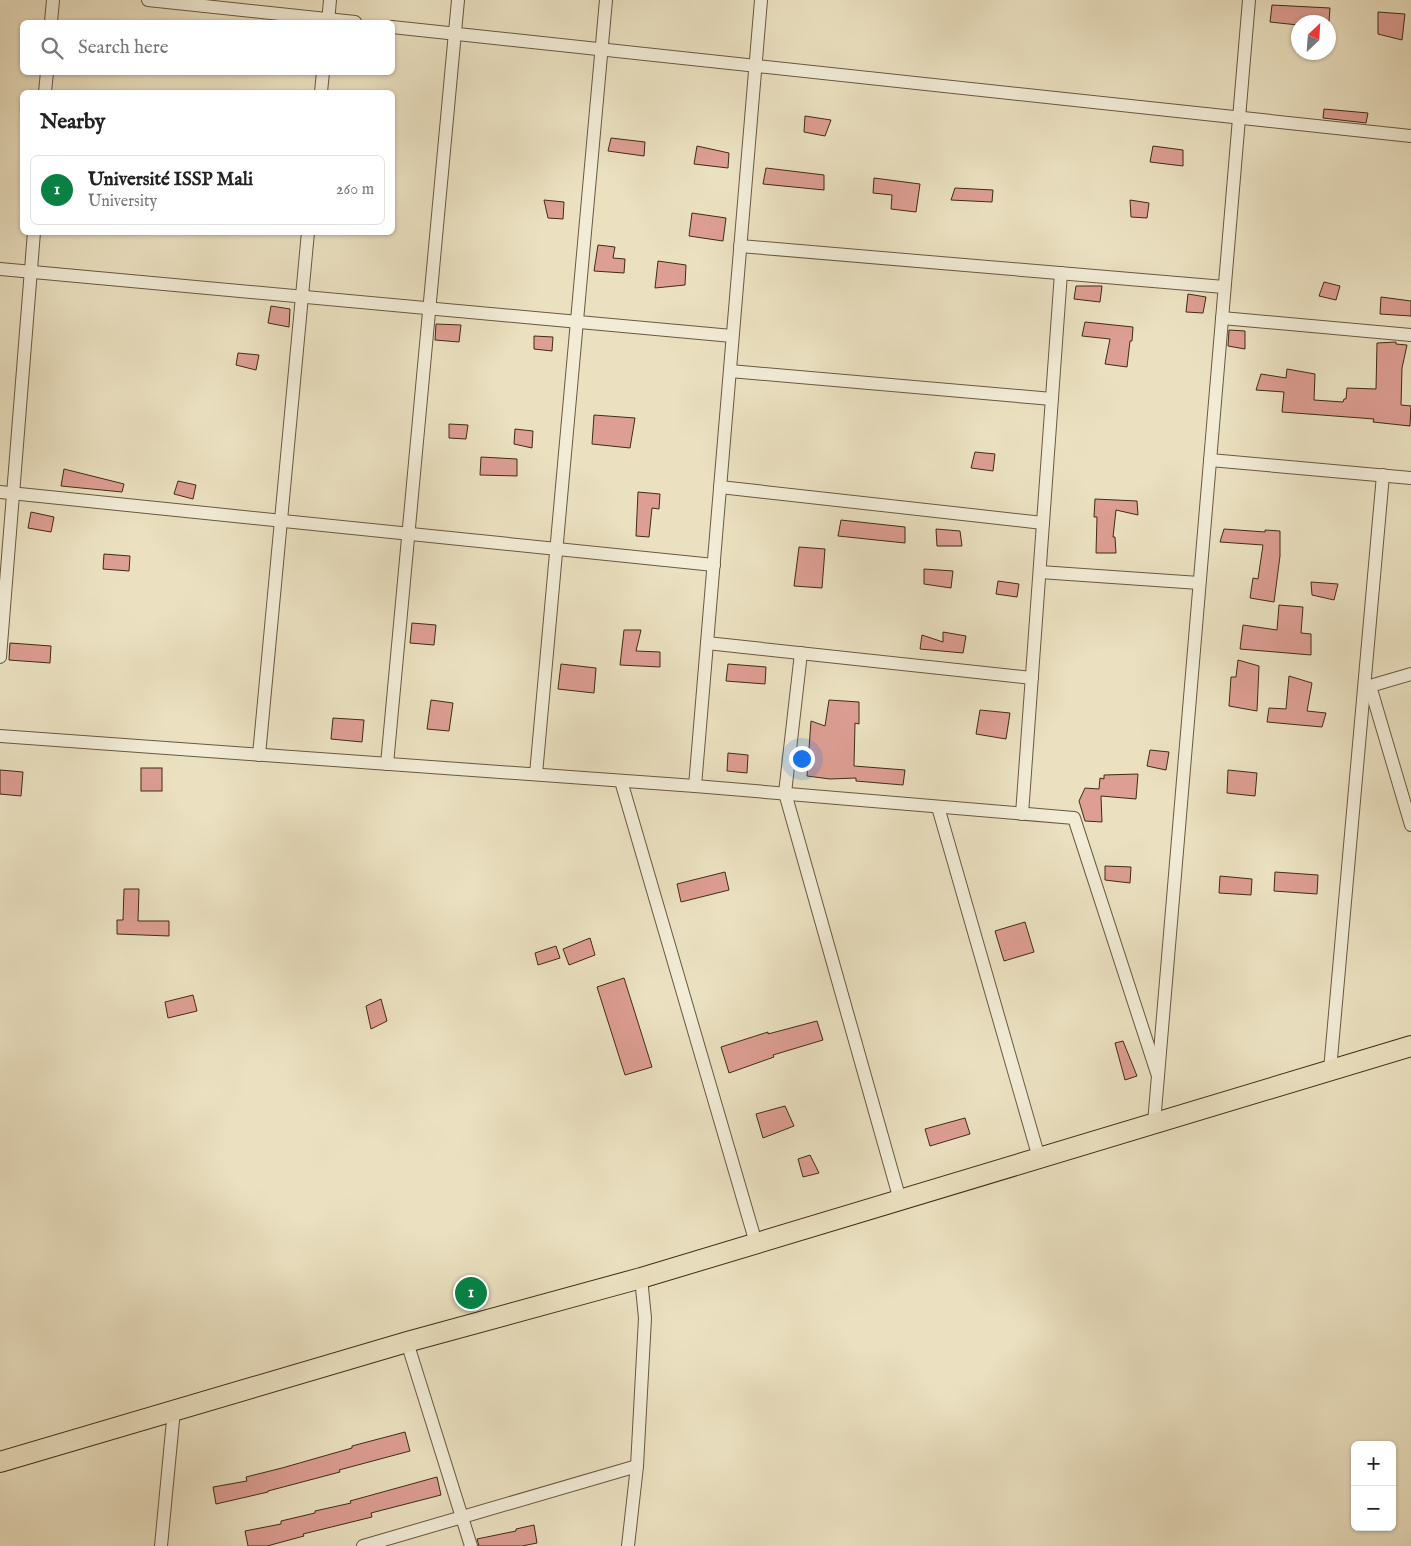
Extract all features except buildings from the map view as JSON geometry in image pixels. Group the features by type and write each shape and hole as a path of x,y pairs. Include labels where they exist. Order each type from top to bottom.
{"main road":[{"path":"0,1462 407,1342 641,1278 1411,1046"}],"street":[{"path":"51,20 53,0"},
{"path":"148,0 319,20"},
{"path":"328,20 330,0"},
{"path":"387,764 458,0"},
{"path":"536,774 606,0"},
{"path":"695,786 761,0"},
{"path":"1154,1123 1249,0"},
{"path":"395,26 1411,136"},
{"path":"46,90 47,75"},
{"path":"321,90 323,75"},
{"path":"0,657 34,235"},
{"path":"260,755 308,235"},
{"path":"740,246 1224,288"},
{"path":"0,269 732,336"},
{"path":"1022,814 1061,273"},
{"path":"1222,318 1411,335"},
{"path":"730,371 1052,399"},
{"path":"1210,460 1411,478"},
{"path":"1330,1070 1383,475"},
{"path":"720,487 1043,524"},
{"path":"0,492 714,565"},
{"path":"1040,572 1200,583"},
{"path":"707,643 1032,678"},
{"path":"801,653 785,793 900,1200"},
{"path":"1411,674 1370,686 1411,826"},
{"path":"0,736 695,786 1074,818 1158,1076"},
{"path":"621,781 756,1243"},
{"path":"938,806 1039,1158"},
{"path":"628,1546 637,1466 645,1318 641,1278"},
{"path":"407,1342 470,1546"},
{"path":"161,1546 174,1410"},
{"path":"363,1546 637,1466"}],"place":[{"name":"Université ISSP Mali","path":"471,1293"}]}
